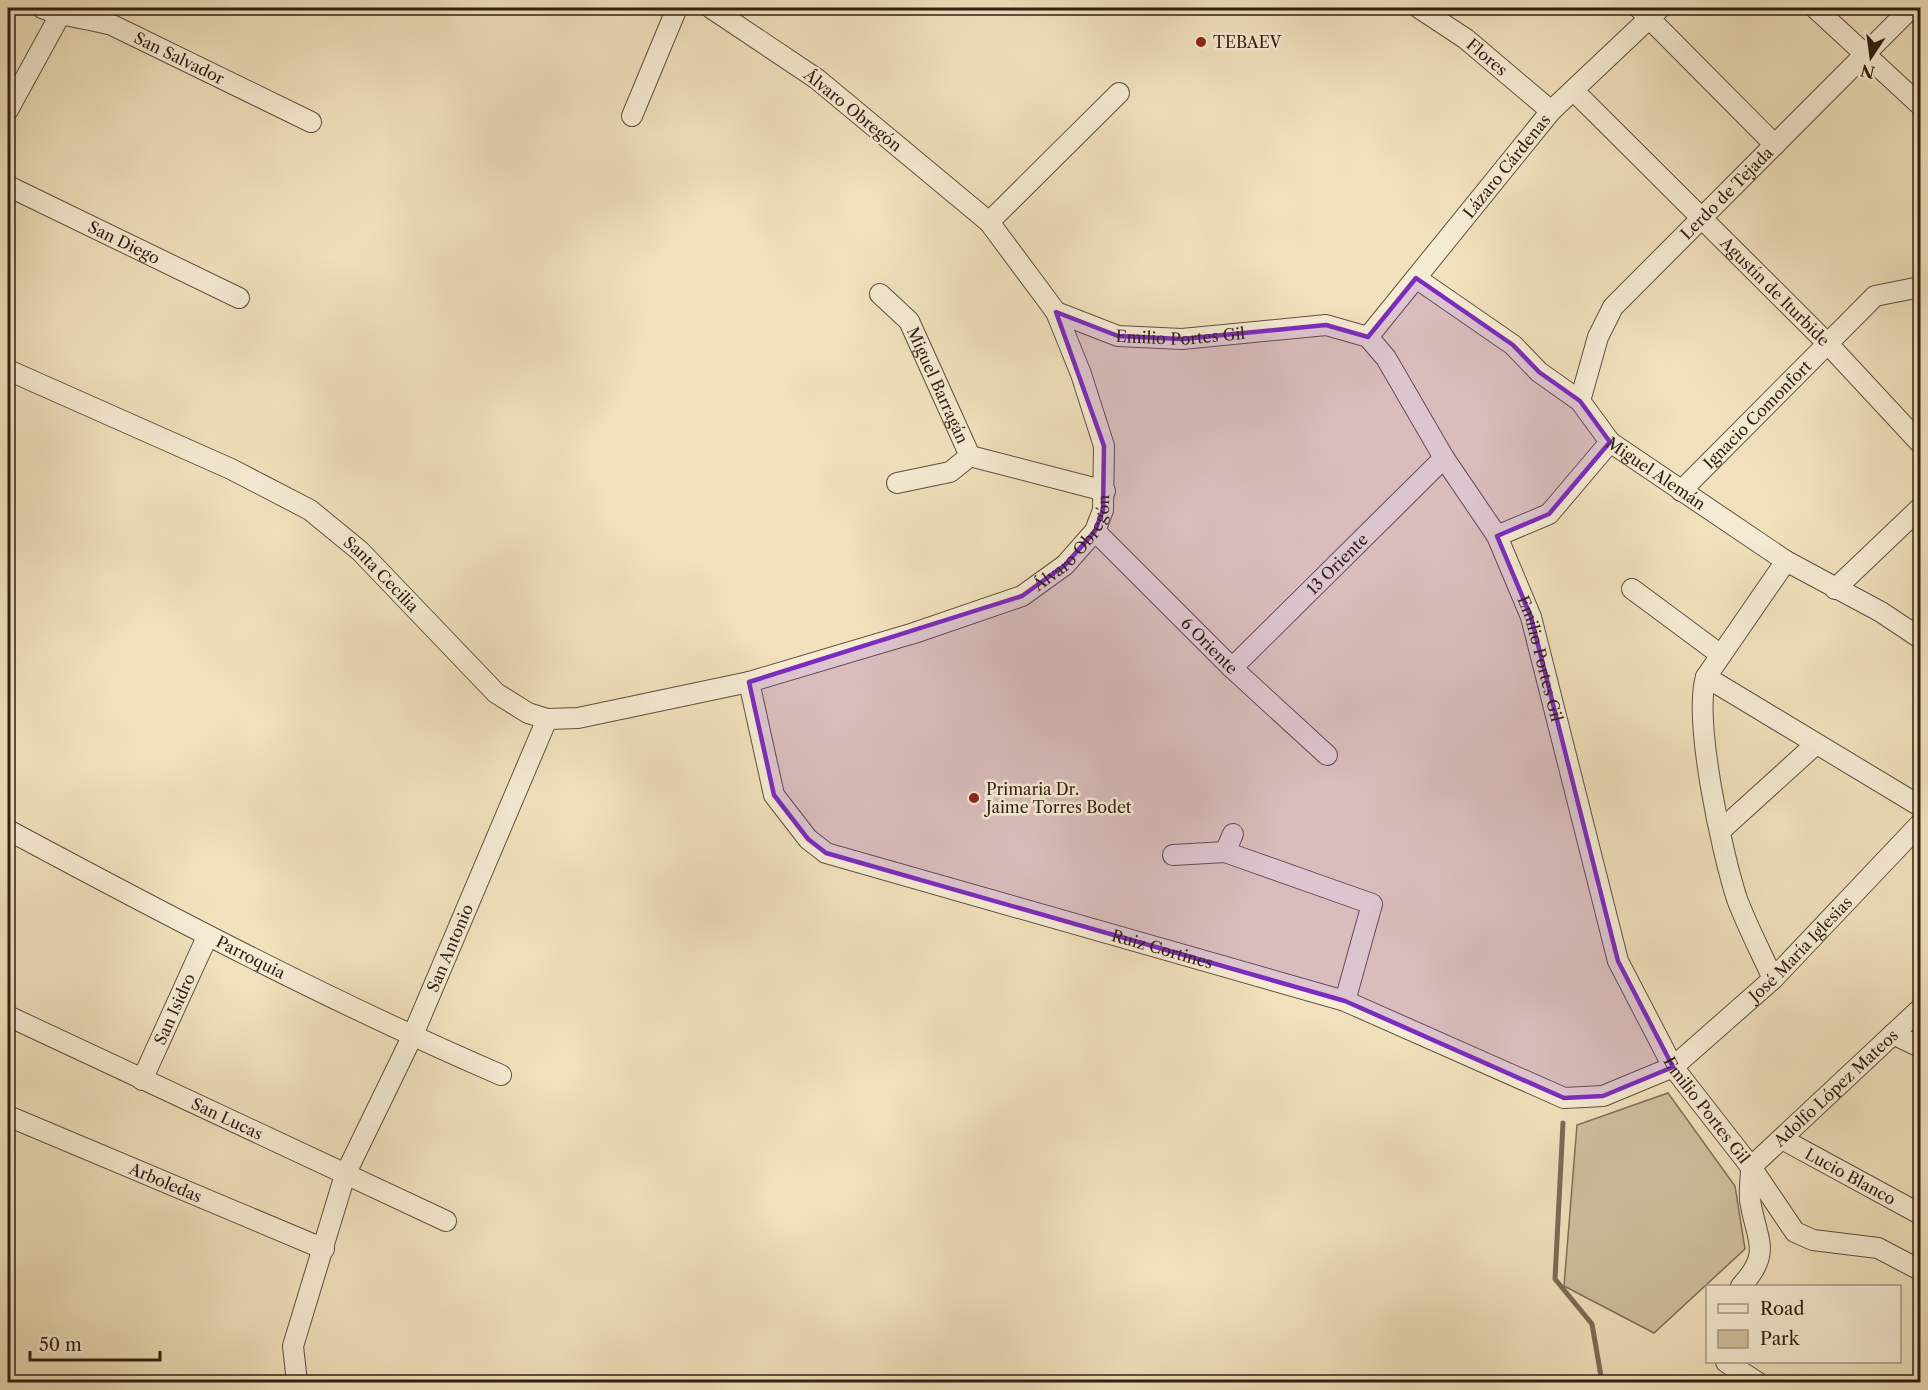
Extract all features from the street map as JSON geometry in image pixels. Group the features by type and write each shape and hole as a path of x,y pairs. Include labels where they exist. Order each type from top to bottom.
{"street":[{"name":"San Salvador","path":"42,8 60,15 88,18 112,25 311,122"},
{"path":"632,116 677,8"},
{"name":"Álvaro Obregón","path":"711,8 817,79 990,222 1056,312 1081,374 1104,446 1103,510 1095,531 1065,565 1022,596 914,633 749,682"},
{"name":"Flores","path":"1419,8 1466,39 1551,111"},
{"path":"1815,8 1920,105"},
{"name":"Lerdo de Tejada","path":"1580,401 1598,337 1613,307 1775,145 1863,53 1911,8"},
{"path":"1649,11 1775,145"},
{"name":"Lázaro Cárdenas","path":"1368,337 1551,111 1574,91 1649,11"},
{"path":"8,110 60,15"},
{"name":"Agustín de Iturbide","path":"1574,91 1828,344 1920,443"},
{"path":"990,222 1119,93"},
{"name":"San Diego","path":"8,186 239,298"},
{"name":"Miguel Alemán","path":"1416,278 1513,345 1539,372 1580,401 1610,442 1786,561 1881,612 1920,639"},
{"name":"Ignacio Comonfort","path":"1681,490 1875,296 1917,285"},
{"name":"Miguel Barragán","path":"880,294 909,321 970,456 1105,491"},
{"name":"Emilio Portes Gil","path":"1056,312 1118,336 1182,339 1326,325 1368,337 1386,358 1444,458 1497,536 1531,617 1617,961 1673,1067 1751,1167 1750,1198 1761,1241 1761,1257 1755,1271 1743,1285"},
{"name":"Santa Cecilia","path":"8,370 231,470 310,510 360,551 495,693 528,713 547,719 578,718 749,682"},
{"path":"1497,536 1549,514 1610,442"},
{"path":"897,483 950,472 970,456"},
{"name":"13 Oriente","path":"1232,668 1444,458"},
{"path":"1835,589 1920,508"},
{"name":"6 Oriente","path":"1095,531 1232,668 1328,755"},
{"path":"1773,979 1737,898 1720,831 1703,732 1701,693 1706,677 1720,655 1786,561"},
{"path":"1632,589 1720,655"},
{"path":"1706,677 1920,806"},
{"name":"Ruiz Cortines","path":"749,682 774,795 808,839 826,853 1346,1001 1564,1098 1603,1095 1673,1067"},
{"name":"San Antonio","path":"297,1383 293,1346 345,1175 412,1036 547,719"},
{"path":"1720,831 1816,744"},
{"name":"José María Iglesias","path":"1673,1067 1773,979 1920,824"},
{"name":"Parroquia","path":"8,830 207,937 412,1036 501,1075"},
{"path":"1173,855 1229,843 1372,903 1346,1001"},
{"name":"San Isidro","path":"142,1080 207,937"},
{"name":"Adolfo López Mateos","path":"1751,1167 1920,1009"},
{"name":"San Lucas","path":"8,1016 446,1221"},
{"path":"1893,1034 1920,1047"},
{"name":"Arboledas","path":"8,1116 324,1249"},
{"name":"Lucio Blanco","path":"1782,1138 1920,1214"},
{"path":"1751,1167 1795,1232 1813,1240 1878,1248 1920,1270"},
{"path":"1727,1363 1757,1383"}],"highlighted area":[{"path":"1416,278 1513,345 1539,372 1580,401 1610,442 1549,514 1497,536 1531,617 1618,961 1673,1067 1603,1096 1564,1098 1345,1001 826,853 808,839 774,795 749,682 1022,596 1065,565 1095,531 1103,510 1104,446 1056,312 1118,336 1182,339 1326,325 1368,337"}],"green space":[{"path":"1668,1093 1735,1186 1745,1249 1654,1333 1564,1286 1577,1125"}],"waterway":[{"path":"1563,1123 1555,1279 1592,1324 1602,1382"}],"place":[{"name":"TEBAEV","path":"1201,42"},
{"name":"Primaria Dr. Jaime Torres Bodet","path":"974,798"}]}
